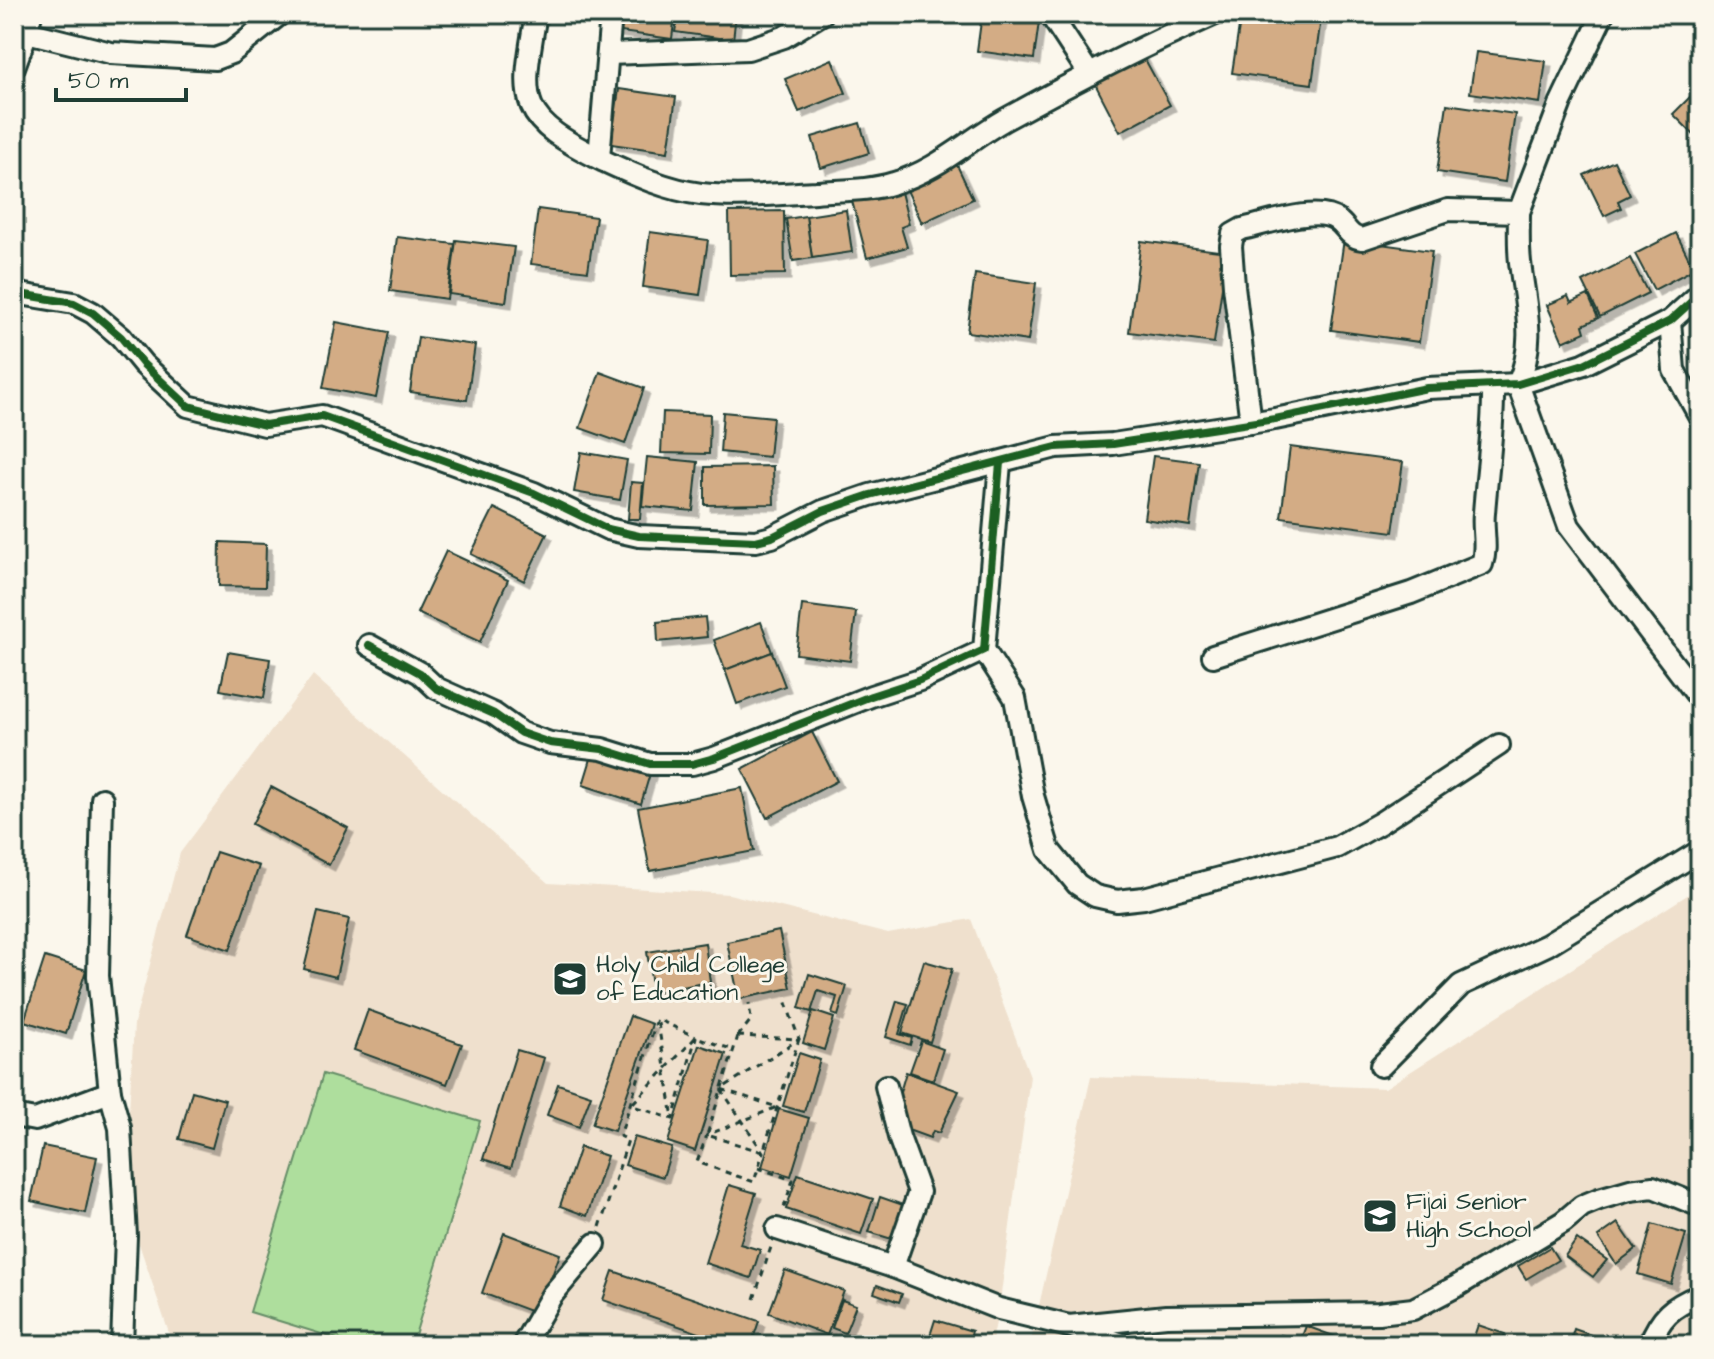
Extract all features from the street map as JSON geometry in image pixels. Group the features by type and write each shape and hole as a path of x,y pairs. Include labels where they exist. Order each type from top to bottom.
{"street":[{"path":"14,67 29,23 111,53 215,59 231,53 280,14"},
{"path":"536,14 528,49 527,95 536,118 560,138 662,184 700,194 740,195 864,189 893,184 923,172 1001,122 1149,43 1215,14"},
{"path":"599,158 611,14"},
{"path":"608,54 748,49 784,37 822,14"},
{"path":"1050,14 1090,75"},
{"path":"1603,14 1561,102 1519,212 1520,261 1529,337 1526,363 1518,384 1569,526 1700,699"},
{"path":"1251,423 1234,286 1233,234 1302,215 1317,215 1336,218 1351,236 1362,239 1448,210 1519,212"},
{"path":"14,293 74,303 93,313 121,337 143,364 188,406 265,425 322,416 534,493 608,529 639,536 756,541 858,499 1056,447 1113,444 1251,423 1427,388 1518,384 1584,364 1670,321 1700,294"},
{"path":"1670,321 1674,370 1700,417"},
{"path":"1213,656 1411,593 1482,564 1486,545 1484,514 1494,409 1493,386"},
{"path":"1000,463 984,650 1015,698 1033,796 1049,850 1077,884 1095,896 1117,901 1144,898 1337,847 1380,823 1499,745"},
{"path":"369,645 420,673 436,688 494,714 521,733 550,743 602,749 650,764 672,765 692,764 758,742 871,696 920,680 984,650"},
{"path":"102,799 98,976 110,1092 120,1128 124,1205 122,1345"},
{"path":"1381,1066 1461,985 1547,945 1700,851"},
{"path":"886,1086 899,1137 919,1192 893,1267"},
{"path":"14,1116 35,1120 110,1092"},
{"path":"1069,1326 1166,1316 1379,1313 1413,1309 1497,1263 1563,1222 1582,1206 1599,1199 1653,1187 1700,1206"},
{"path":"777,1229 893,1267 999,1309 1069,1326 1125,1345"},
{"path":"523,1345 552,1295 595,1244"},
{"path":"1649,1345 1662,1317 1682,1302 1700,1295"}],"path":[{"path":"749,1003 751,1020 738,1036 697,1162 754,1182 799,1039 785,1000"},
{"path":"657,1019 734,1050"},
{"path":"657,1019 673,1119"},
{"path":"595,1244 628,1140 620,1136 657,1019"},
{"path":"738,1036 799,1039"},
{"path":"630,1105 696,1037"},
{"path":"673,1119 696,1037"},
{"path":"721,1089 799,1039"},
{"path":"721,1089 777,1107"},
{"path":"721,1089 763,1152"},
{"path":"630,1105 673,1119"},
{"path":"707,1135 777,1107"},
{"path":"707,1135 763,1152"}],"shaded area":[{"name":"Holy Child College of Education","path":"313,675 548,883 729,894 888,934 971,919 1030,1076 999,1309 991,1345 173,1345 124,1199 134,1024 180,853"},
{"name":"Fijai Senior High School","path":"1700,887 1700,1345 1030,1345 1091,1077 1385,1088"}],"green space":[{"path":"323,1074 480,1121 412,1345 357,1345 250,1312"}],"building":[{"path":"617,14 675,14 672,39 614,31"},
{"path":"678,14 736,14 733,40 675,32"},
{"path":"982,14 1040,14 1034,59 977,51"},
{"path":"1241,14 1294,14 1321,18 1312,84 1232,73"},
{"path":"1141,52 1170,105 1120,132 1092,78"},
{"path":"1476,52 1546,61 1540,103 1470,93"},
{"path":"832,59 846,93 799,112 785,79"},
{"path":"1700,87 1700,134 1696,137 1673,114"},
{"path":"619,89 676,97 668,152 611,144"},
{"path":"1447,104 1515,114 1505,182 1437,172"},
{"path":"860,123 869,153 821,168 812,137"},
{"path":"1614,161 1630,195 1618,201 1621,208 1604,216 1584,175"},
{"path":"957,165 973,199 922,223 906,188"},
{"path":"900,188 909,224 901,227 907,247 867,258 852,201"},
{"path":"538,209 596,217 588,271 531,264"},
{"path":"846,210 852,252 812,258 806,216"},
{"path":"784,211 785,274 730,275 729,212"},
{"path":"806,216 812,258 793,261 786,219"},
{"path":"650,232 708,240 700,295 643,287"},
{"path":"1676,233 1694,269 1654,290 1635,254"},
{"path":"397,237 455,244 447,299 390,291"},
{"path":"1344,239 1432,251 1419,342 1331,330"},
{"path":"456,240 514,247 506,302 449,294"},
{"path":"1141,241 1227,252 1214,343 1129,332"},
{"path":"1630,258 1648,293 1600,317 1583,282"},
{"path":"975,274 1036,283 1028,341 967,332"},
{"path":"1588,295 1598,318 1583,325 1585,332 1563,342 1547,305 1568,296 1571,303"},
{"path":"336,322 389,332 376,398 323,388"},
{"path":"418,337 475,345 467,400 410,392"},
{"path":"600,372 644,388 625,444 580,428"},
{"path":"663,412 710,414 709,454 661,453"},
{"path":"723,412 773,417 769,457 720,452"},
{"path":"1290,447 1403,462 1393,532 1281,517"},
{"path":"581,452 627,460 620,500 574,492"},
{"path":"1153,456 1199,462 1190,526 1144,519"},
{"path":"647,457 698,462 693,511 642,506"},
{"path":"773,466 774,504 705,505 705,467"},
{"path":"631,482 643,483 640,519 628,519"},
{"path":"494,508 547,534 524,581 471,554"},
{"path":"220,542 266,544 265,587 219,586"},
{"path":"446,551 508,580 480,642 417,613"},
{"path":"802,605 856,612 850,661 796,654"},
{"path":"705,617 707,637 658,642 657,622"},
{"path":"761,622 772,652 725,670 714,640"},
{"path":"228,652 270,659 264,698 220,690"},
{"path":"772,652 785,686 737,704 725,670"},
{"path":"812,732 837,781 767,818 742,769"},
{"path":"594,749 652,767 641,804 583,785"},
{"path":"271,787 348,828 329,865 252,824"},
{"path":"742,788 754,851 650,871 638,808"},
{"path":"216,852 259,866 230,950 187,935"},
{"path":"318,912 349,919 336,977 304,969"},
{"path":"779,931 791,988 739,999 727,942"},
{"path":"705,943 710,982 653,992 647,952"},
{"path":"45,957 86,970 66,1034 24,1021"},
{"path":"924,961 952,969 930,1042 902,1033"},
{"path":"809,974 847,986 838,1016 832,1014 837,997 818,991 811,1012 799,1008"},
{"path":"897,1001 908,1004 899,1034 912,1038 910,1045 886,1037"},
{"path":"368,1010 462,1044 447,1084 354,1050"},
{"path":"813,1011 834,1018 824,1050 803,1043"},
{"path":"630,1016 652,1024 614,1131 592,1124"},
{"path":"921,1041 943,1049 933,1080 910,1072"},
{"path":"699,1045 726,1054 695,1151 668,1142"},
{"path":"517,1050 544,1058 511,1168 483,1159"},
{"path":"799,1053 820,1060 804,1112 783,1106"},
{"path":"906,1072 959,1091 939,1133 933,1131 930,1138 897,1126 894,1113"},
{"path":"558,1084 591,1095 579,1127 547,1115"},
{"path":"192,1091 225,1100 212,1148 179,1139"},
{"path":"779,1109 809,1118 791,1176 762,1167"},
{"path":"634,1137 672,1148 663,1177 625,1165"},
{"path":"43,1146 97,1157 85,1213 31,1201"},
{"path":"580,1147 607,1156 587,1216 560,1206"},
{"path":"798,1174 873,1199 861,1234 786,1209"},
{"path":"729,1185 756,1193 740,1244 760,1250 751,1278 705,1263"},
{"path":"880,1197 906,1206 895,1240 869,1232"},
{"path":"1618,1223 1636,1249 1616,1264 1598,1237"},
{"path":"1652,1224 1686,1234 1671,1284 1638,1274"},
{"path":"504,1233 560,1254 538,1314 482,1293"},
{"path":"1577,1239 1607,1260 1593,1277 1565,1256"},
{"path":"1550,1247 1558,1260 1526,1279 1518,1266"},
{"path":"785,1270 844,1291 827,1335 769,1313"},
{"path":"613,1271 759,1321 751,1345 734,1345 603,1300"},
{"path":"877,1285 902,1294 899,1302 874,1293"},
{"path":"842,1300 856,1305 845,1333 832,1328"},
{"path":"935,1320 972,1331 968,1345 927,1345"},
{"path":"1478,1325 1505,1334 1501,1345 1471,1345"},
{"path":"1306,1326 1358,1345 1277,1345 1281,1335 1300,1341"},
{"path":"1574,1329 1611,1342 1611,1345 1569,1345"}],"cycle path":[{"path":"14,293 74,303 93,313 121,337 143,364 188,406 265,425 322,416 534,493 608,529 639,536 756,541 772,537 823,511 870,495 1056,447 1113,444 1275,419 1427,388 1518,384 1584,364 1670,321 1700,294"},
{"path":"369,645 420,673 436,688 494,714 521,733 550,743 602,749 650,764 692,764 714,758 920,680 984,650 1000,463"}],"place":[{"name":"Holy Child College of Education","path":"570,979"},
{"name":"Fijai Senior High School","path":"1380,1216"}]}
